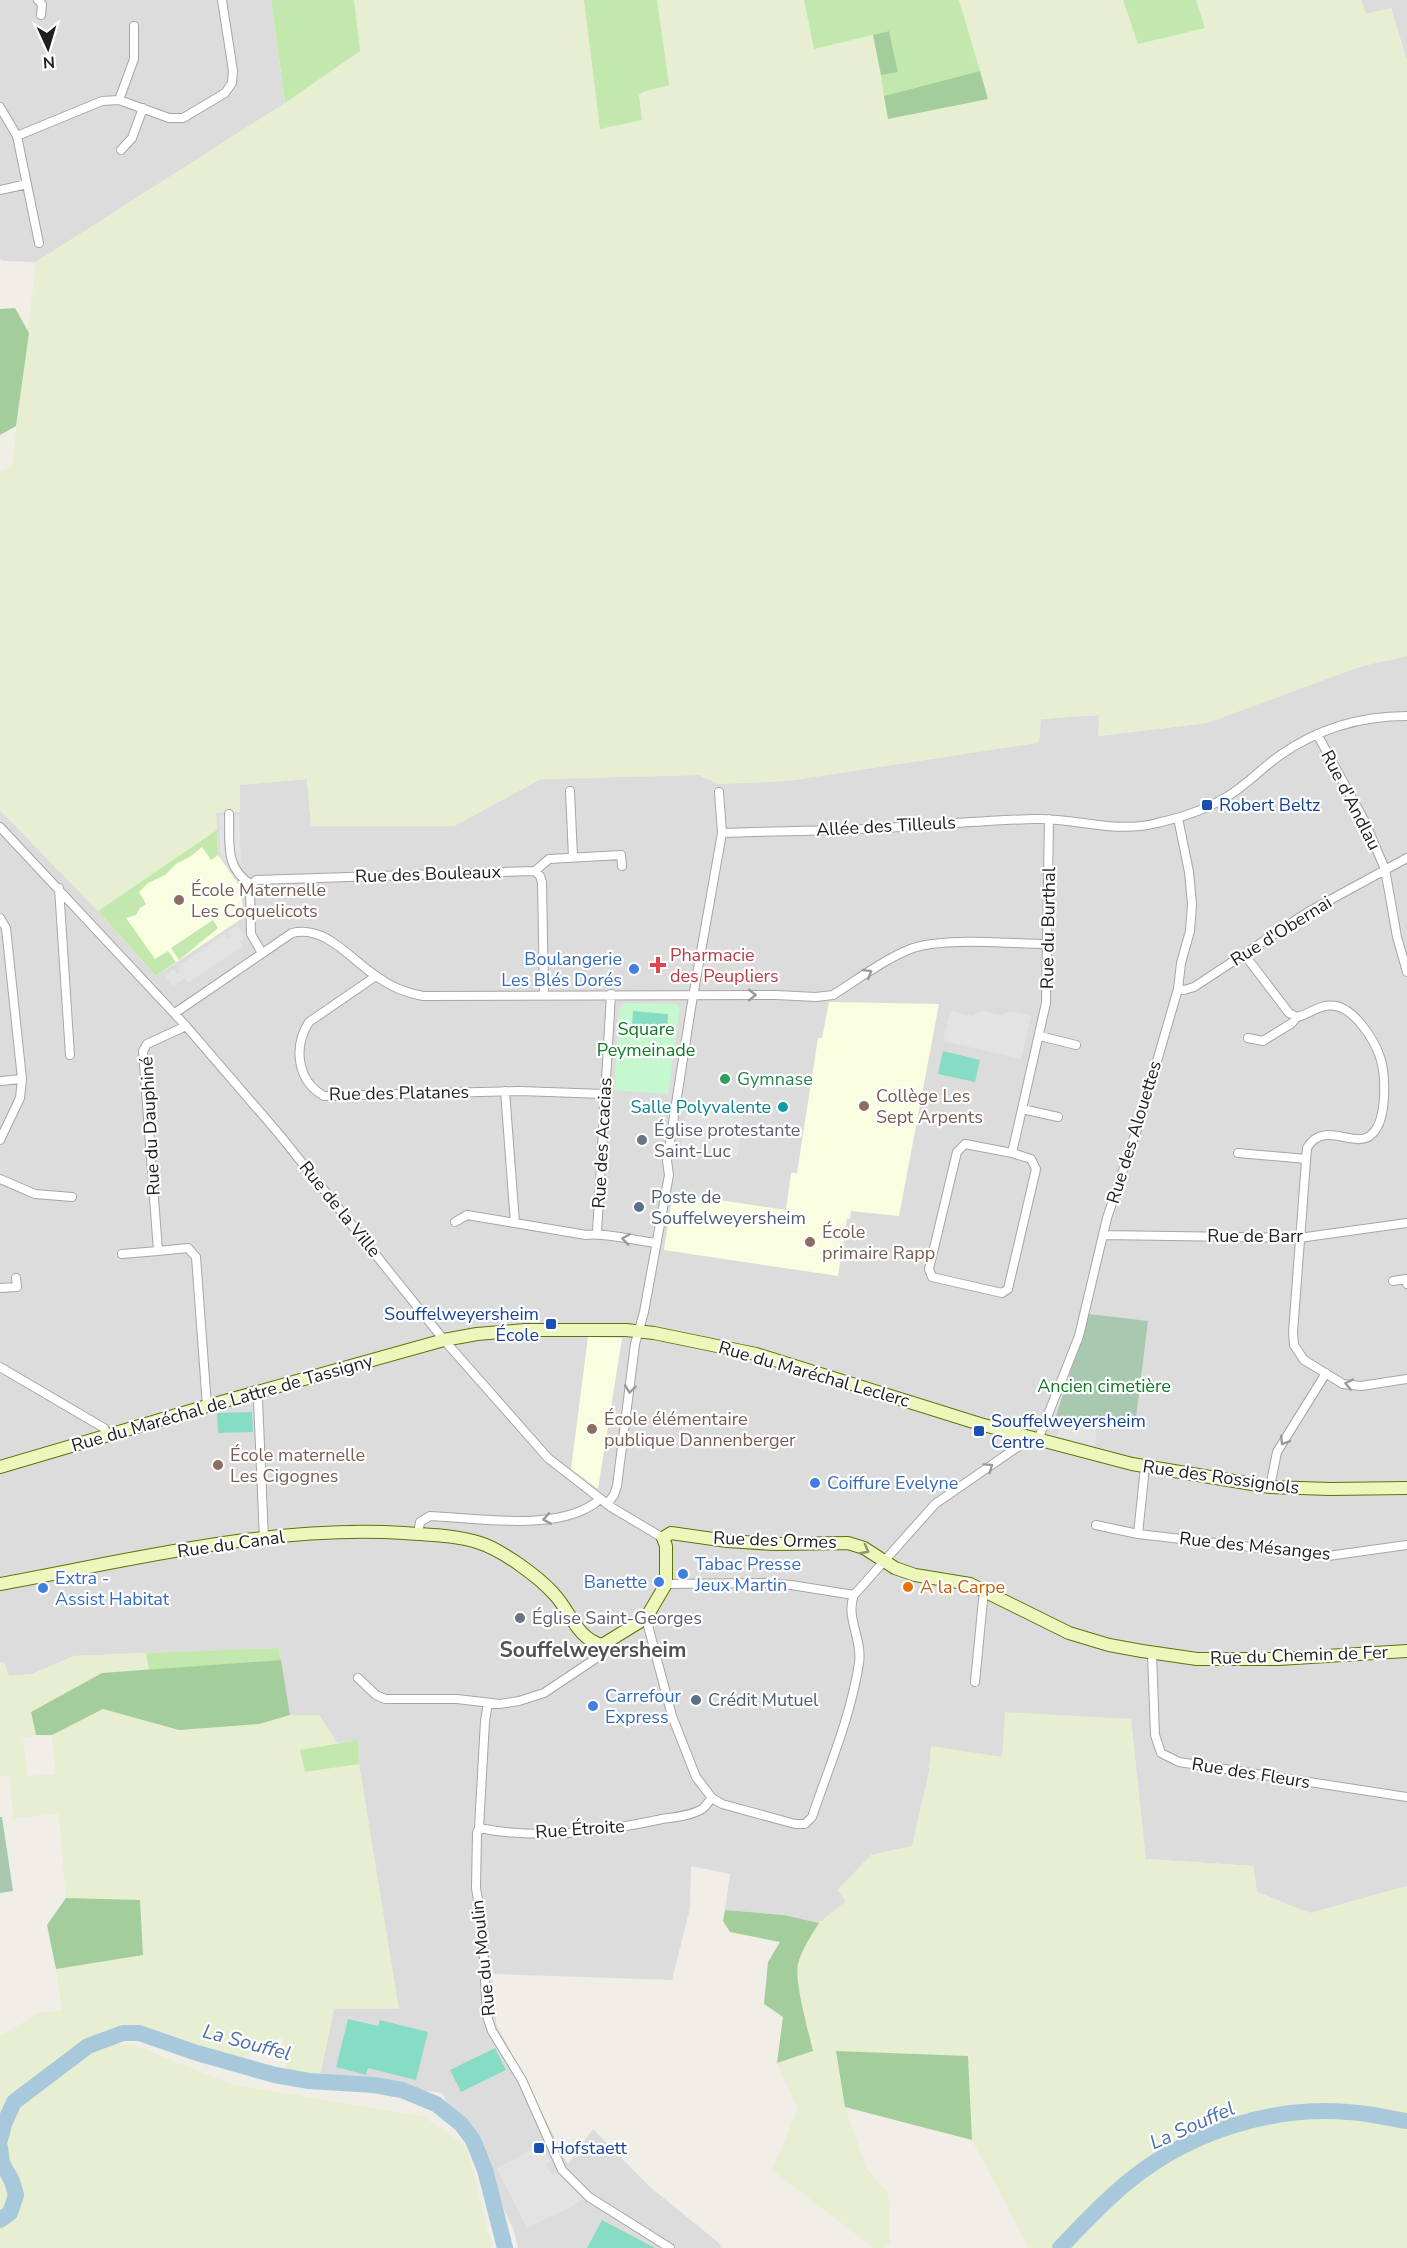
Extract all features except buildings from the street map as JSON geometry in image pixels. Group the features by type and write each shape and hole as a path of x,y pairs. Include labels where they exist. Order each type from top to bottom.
{"street":[{"path":"38,0 42,4 41,15"},
{"path":"17,135 102,100 119,99 169,118 183,118 225,93 232,83 233,71 222,0"},
{"path":"119,99 134,59 134,26"},
{"path":"0,107 17,135 39,243"},
{"path":"121,150 132,138 143,108"},
{"path":"0,189 27,184"},
{"name":"Allée des Tilleuls","path":"722,832 886,828 957,821 1049,819 1109,827 1154,824 1178,818 1222,800 1278,757 1317,734 1373,717 1407,716"},
{"name":"Rue d'Andlau","path":"1317,734 1364,819 1385,869 1396,937 1407,972"},
{"path":"570,791 573,857"},
{"path":"418,1534 420,1522 426,1517 528,1522 580,1512 614,1495 635,1344 669,1175 667,1161 722,832 719,792"},
{"path":"229,814 230,862 243,879 252,885 250,887 251,934 262,953"},
{"name":"Rue des Alouettes","path":"1032,1439 1079,1336 1107,1218 1139,1123 1178,988 1181,963 1190,931 1192,904 1190,872 1178,818"},
{"name":"Rue du Burthal","path":"1012,1154 1046,1003 1049,819"},
{"name":"Rue de la Ville","path":"0,827 175,1013 279,1134 444,1340 548,1458 604,1501 663,1538"},
{"name":"Rue des Bouleaux","path":"252,885 256,880 538,868 549,859 573,857 621,855 622,866"},
{"name":"Rue d'Obernai","path":"1178,988 1184,990 1194,987 1308,912 1407,858"},
{"path":"538,868 542,882 544,994"},
{"path":"59,888 70,1055"},
{"path":"0,918 6,928 22,1079 20,1098 0,1140"},
{"path":"175,1013 292,933 303,930 326,938 376,976 404,992 423,996 776,994 824,997 833,995 906,951 923,945 941,943 1047,945"},
{"path":"1244,954 1289,1013 1297,1017 1303,1016 1318,1007 1334,1005 1347,1010 1363,1026 1380,1057 1384,1076 1384,1103 1379,1126 1372,1136 1363,1139 1320,1135 1312,1139 1308,1148 1299,1238 1294,1345 1304,1360 1343,1384 1361,1386 1407,1379"},
{"name":"Rue des Platanes","path":"376,976 309,1022 304,1030 300,1040 305,1080 313,1090 324,1096 505,1091 604,1094"},
{"name":"Rue des Acacias","path":"611,994 597,1233 609,1237 656,1243"},
{"path":"1248,1038 1263,1041 1292,1023 1297,1017"},
{"name":"Rue du Dauphiné","path":"158,1251 143,1051 147,1044 186,1026"},
{"path":"1040,1036 1076,1045"},
{"path":"0,1081 22,1079"},
{"path":"505,1091 514,1223"},
{"path":"1022,1109 1058,1117"},
{"path":"965,1144 1012,1154 1031,1159 1036,1168 1008,1289 1002,1293 932,1277 929,1269 957,1152 965,1144"},
{"path":"1238,1153 1306,1160"},
{"path":"0,1179 35,1194 72,1197"},
{"path":"455,1222 467,1215 586,1235 597,1233"},
{"name":"Rue de Barr","path":"1103,1235 1299,1238 1407,1223"},
{"path":"122,1254 188,1248 196,1257 207,1406"},
{"path":"0,1288 17,1287 16,1278"},
{"path":"1393,1281 1406,1279 1407,1284"},
{"name":"Rue du Maréchal Leclerc","path":"444,1340 477,1334 525,1330 639,1331 756,1354 1032,1439"},
{"name":"Rue du Maréchal de Lattre de Tassigny","path":"0,1467 255,1392 444,1340"},
{"path":"0,1367 104,1428 108,1435"},
{"path":"1270,1487 1277,1452 1326,1373"},
{"path":"255,1392 258,1400 264,1539"},
{"path":"646,1618 672,1716 696,1777 711,1798 722,1804 795,1824 805,1824 812,1818 860,1660 857,1633 851,1611 854,1595 935,1504 1032,1439"},
{"name":"Rue des Rossignols","path":"1032,1439 1145,1467 1270,1487 1330,1490 1407,1488"},
{"path":"1138,1534 1145,1467"},
{"name":"Rue des Mésanges","path":"1096,1525 1138,1534 1328,1556 1407,1545"},
{"name":"Rue du Canal","path":"0,1584 206,1546 264,1539 362,1531 418,1534 482,1543 514,1560 555,1594 575,1626 593,1643 603,1645"},
{"name":"Rue des Ormes","path":"663,1538 671,1533 727,1541 774,1544 848,1543 864,1548 884,1562"},
{"path":"358,1678 376,1695 385,1699 457,1699 488,1703 519,1701 544,1693 595,1659 603,1645 646,1618 666,1584 666,1546 663,1538"},
{"name":"Rue du Chemin de Fer","path":"884,1562 915,1575 969,1584 1078,1636 1109,1645 1152,1653 1197,1659 1279,1659 1407,1651"},
{"path":"666,1584 775,1584 854,1595"},
{"path":"975,1682 984,1590"},
{"name":"Rue des Fleurs","path":"1152,1653 1155,1735 1161,1753 1179,1762 1407,1797"},
{"name":"Rue du Moulin","path":"488,1703 477,1833 476,1888 482,1924 487,2016 492,2031 522,2080 562,2170 589,2197 670,2248"},
{"name":"Rue Étroite","path":"479,1828 516,1832 565,1833 613,1830 689,1814 703,1808 711,1798"}],"shaded area":[{"path":"0,0 271,0 285,103 36,262 5,261 0,259"},
{"path":"271,0 1361,0 1366,14 1391,8 1407,61 1407,656 1362,666 1207,723 1098,736 1099,715 1041,719 1039,741 1036,743 787,781 718,784 699,775 541,779 454,826 311,826 307,779 240,785 240,812 216,813 217,830 98,911 0,810 0,471 12,466 36,262 285,103"},
{"path":"1361,0 1407,0 1407,61 1391,8 1366,14"},
{"path":"1407,656 1407,1886 1310,1913 1257,1892 1253,1866 1145,1859 1131,1719 1002,1757 932,1747 929,1772 912,1846 871,1855 846,1901 819,1923 784,1915 725,1910 730,1874 691,1866 690,1908 672,1980 492,1974 496,2023 568,2164 593,2129 650,2187 719,2243 721,2248 518,2248 513,2228 442,2093 320,2075 334,2009 398,2009 359,1764 358,1741 337,1743 319,1715 290,1715 279,1648 74,1656 32,1674 9,1676 4,1663 0,1662 0,810 98,911 217,830 216,813 240,785 307,779 311,826 454,826 541,779 699,775 718,784 787,781 1036,743 1039,741 1040,719 1099,715 1099,736 1207,723 1362,666"},
{"path":"219,815 239,815 241,861 225,861 220,853"},
{"name":"École Maternelle Les Coquelicots","path":"217,830 218,855 241,888 244,917 156,976 98,911"},
{"path":"237,926 245,937 239,941 243,946 188,983 185,978 173,986 165,975 174,969 177,974 180,972 177,967 225,934 228,938 231,937 228,931"},
{"name":"Collège Les Sept Arpents","path":"829,1002 939,1004 899,1216 851,1211 850,1219 847,1219 838,1276 664,1250 673,1193 786,1210 791,1173 797,1173 818,1038 822,1038"},
{"path":"950,1011 972,1016 981,1011 1002,1015 1010,1011 1031,1016 1021,1059 943,1041"},
{"path":"688,1102 744,1111 737,1157 681,1148"},
{"name":"École élémentaire publique Dannenberger","path":"588,1337 622,1338 598,1489 571,1469"},
{"path":"1062,1417 1098,1422 1095,1446 1057,1437"},
{"path":"146,1653 149,1670 102,1673 31,1712 36,1735 23,1738 28,1776 55,1774 52,1735 103,1709 179,1730 259,1724 290,1715 319,1715 337,1743 301,1750 305,1772 359,1764 399,2009 334,2009 320,2075 286,2071 283,2037 261,2044 244,2060 149,2028 111,2030 114,2043 137,2046 233,2085 423,2116 467,2147 492,2246 490,2248 0,2248 0,2036 41,2012 62,2011 56,1969 143,1954 140,1900 66,1898 59,1814 13,1818 10,1776 0,1776 0,1662 4,1662 9,1676 32,1674 74,1656"},
{"path":"1005,1712 1131,1719 1146,1859 1253,1866 1257,1893 1310,1913 1407,1886 1407,2248 1029,2248 972,2140 968,2056 845,2107 866,2168 888,2193 890,2242 884,2248 874,2248 772,2170 798,2109 777,2063 813,2051 803,2012 797,1967 804,1948 819,1923 846,1901 837,1890 871,1855 912,1846 929,1772 931,1746 1002,1757"},
{"path":"541,2145 551,2162 546,2164 551,2174 558,2172 584,2197 573,2206 527,2228 497,2168"}],"green space":[{"path":"271,0 354,0 360,51 285,103"},
{"path":"584,0 657,0 669,85 639,95 642,120 600,129"},
{"path":"804,0 959,0 980,71 884,96 881,75 898,71 889,31 814,49"},
{"path":"1123,0 1196,0 1205,28 1138,44"},
{"path":"889,31 898,72 881,75 873,35"},
{"path":"980,71 988,99 888,119 884,96"},
{"path":"15,308 29,333 16,426 0,435 0,309"},
{"path":"217,830 218,855 211,860 202,847 176,864 165,875 148,883 139,892 146,904 136,915 126,918 155,959 168,951 176,962 156,976 98,911"},
{"path":"213,920 218,928 179,960 171,948"},
{"name":"Square Peymeinade","path":"624,1003 677,1004 680,1008 668,1094 614,1090 619,1009"},
{"path":"633,1011 668,1014 667,1030 632,1027"},
{"path":"943,1051 980,1060 975,1082 938,1074"},
{"name":"Ancien cimetière","path":"1089,1314 1148,1321 1135,1426 1056,1416"},
{"path":"252,1412 253,1432 218,1433 217,1413"},
{"path":"279,1648 281,1660 149,1670 146,1653"},
{"path":"281,1660 290,1715 259,1724 179,1730 103,1709 52,1735 36,1735 31,1712 102,1673"},
{"path":"358,1740 359,1764 305,1772 300,1750"},
{"path":"0,1817 2,1817 13,1891 0,1893"},
{"path":"66,1898 140,1900 143,1955 56,1969 47,1925"},
{"path":"725,1910 784,1915 819,1923 802,1953 797,1972 802,2007 813,2051 777,2063 783,2017 764,2004 768,1962 780,1942 730,1932 723,1921"},
{"path":"348,2019 378,2026 380,2020 428,2032 416,2080 368,2068 366,2075 336,2067"},
{"path":"495,2048 506,2070 461,2092 450,2070"},
{"path":"836,2051 968,2056 972,2140 845,2107"},
{"path":"602,2220 655,2248 587,2248"}],"waterway":[{"name":"La Souffel","path":"0,2140 14,2102 88,2046 123,2033 139,2033 197,2053 275,2075 309,2081 374,2085 402,2090 436,2104 461,2124 473,2140 485,2170 505,2248"},
{"name":"La Souffel","path":"1060,2248 1093,2213 1129,2181 1152,2164 1204,2136 1261,2118 1290,2113 1319,2111 1370,2114 1407,2121"},
{"name":"La Souffel","path":"0,2147 2,2163 12,2181 16,2195 10,2213 0,2220"}],"place":[{"name":"Robert Beltz","path":"1207,805"},
{"name":"École Maternelle Les Coquelicots","path":"179,900"},
{"name":"Pharmacie des Peupliers","path":"658,965"},
{"name":"Boulangerie Les Blés Dorés","path":"634,969"},
{"name":"Gymnase","path":"725,1079"},
{"name":"Collège Les Sept Arpents","path":"864,1106"},
{"name":"Salle Polyvalente","path":"783,1107"},
{"name":"Église protestante Saint-Luc","path":"642,1140"},
{"name":"Poste de Souffelweyersheim","path":"639,1207"},
{"name":"École primaire Rapp","path":"810,1242"},
{"name":"Souffelweyersheim École","path":"551,1324"},
{"name":"École élémentaire publique Dannenberger","path":"592,1429"},
{"name":"Souffelweyersheim Centre","path":"979,1431"},
{"name":"École maternelle Les Cigognes","path":"218,1465"},
{"name":"Coiffure Evelyne","path":"815,1483"},
{"name":"Tabac Presse Jeux Martin","path":"683,1574"},
{"name":"Banette","path":"659,1582"},
{"name":"A la Carpe","path":"908,1587"},
{"name":"Extra - Assist Habitat","path":"43,1588"},
{"name":"Église Saint-Georges","path":"520,1618"},
{"name":"Crédit Mutuel","path":"696,1700"},
{"name":"Carrefour Express","path":"593,1706"},
{"name":"Hofstaett","path":"539,2148"}],"district":[{"name":"Souffelweyersheim","path":"593,1650"}]}
